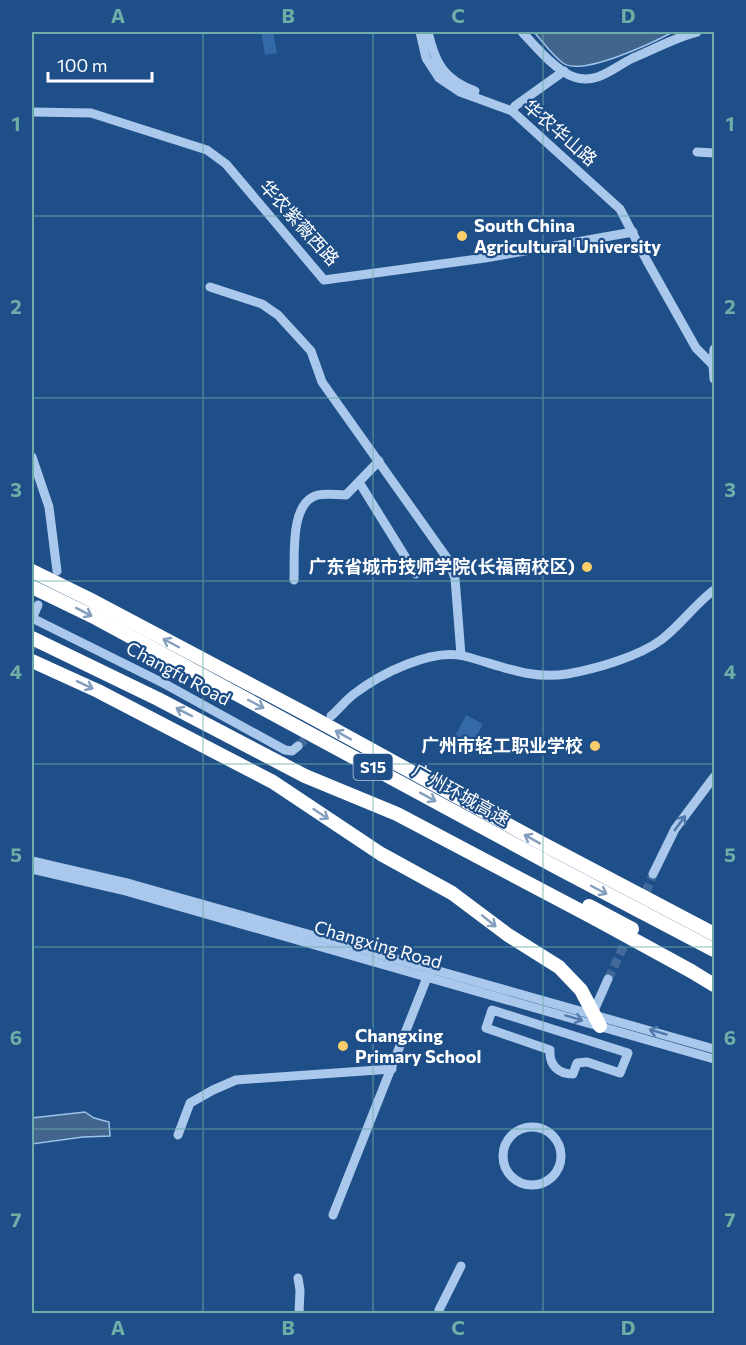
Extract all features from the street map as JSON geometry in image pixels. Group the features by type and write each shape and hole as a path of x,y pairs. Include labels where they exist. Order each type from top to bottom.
{"highway":[{"name":"广州环城高速","path":"32,571 99,604 714,934"},
{"name":"广州环城高速","path":"32,587 96,618 714,950"},
{"path":"37,632 305,776 385,809 596,919 714,985"},
{"path":"32,661 122,704 273,782 381,854 452,893 507,935 558,967 581,990 597,1019"},
{"path":"436,836 477,853 494,856 632,929"},
{"path":"691,971 714,980"}],"street":[{"name":"华农华山路","path":"420,32 426,58 460,92 513,109 621,206 696,348 713,365"},
{"path":"428,32 433,54 442,76"},
{"path":"522,32 564,72 574,78 590,79 603,76 632,59 698,32"},
{"path":"513,109 564,72"},
{"name":"华农紫薇西路","path":"32,112 91,114 207,150 226,164 324,280 485,258 633,232"},
{"path":"698,152 714,153"},
{"path":"210,287 262,304 278,315 311,351 322,382 447,558 455,578 461,655"},
{"path":"714,349 714,380"},
{"path":"32,457 49,507 57,571"},
{"path":"294,580 296,521 302,506 316,495 346,495 380,461"},
{"path":"358,482 416,574"},
{"path":"331,716 354,694 416,660 461,655 532,675 567,674 638,653 661,640 714,590"},
{"path":"37,632 32,619 38,605"},
{"name":"Changfu Road","path":"37,632 165,684 285,750 292,751 298,746"},
{"path":"653,874 675,829 714,777"},
{"name":"Changxing Road","path":"32,861 112,879 430,972 714,1049"},
{"name":"Changxing Road","path":"32,868 430,972 597,1019 714,1059"},
{"path":"333,1215 430,972"},
{"path":"597,1019 608,980"},
{"path":"492,1010 628,1053 620,1073 587,1062 577,1063 573,1074 566,1074 555,1068 550,1057 550,1050 486,1028 492,1010"},
{"path":"178,1135 190,1103 236,1080 392,1069"},
{"path":"537,1127 553,1136 559,1144 560,1163 550,1179 541,1184 532,1186 522,1184 507,1172 503,1163 502,1154 505,1144 518,1130 537,1127"},
{"path":"440,1314 461,1266"},
{"path":"298,1278 300,1290 298,1314"}],"shaded area":[{"path":"261,32 273,32 277,53 265,55"},
{"path":"534,32 673,32 601,62 572,66 559,60"},
{"path":"466,715 483,724 469,751 452,742"},
{"path":"85,1112 94,1118 109,1122 110,1136 32,1144 32,1118"}],"tunnel":[{"path":"32,649 38,633"},
{"path":"298,746 327,720"},
{"path":"608,979 632,929 653,874"}],"place":[{"name":"South China Agricultural University","path":"462,236"},
{"name":"广东省城市技师学院(长福南校区)","path":"587,567"},
{"name":"广州市轻工职业学校","path":"595,746"},
{"name":"Changxing Primary School","path":"343,1046"}]}
